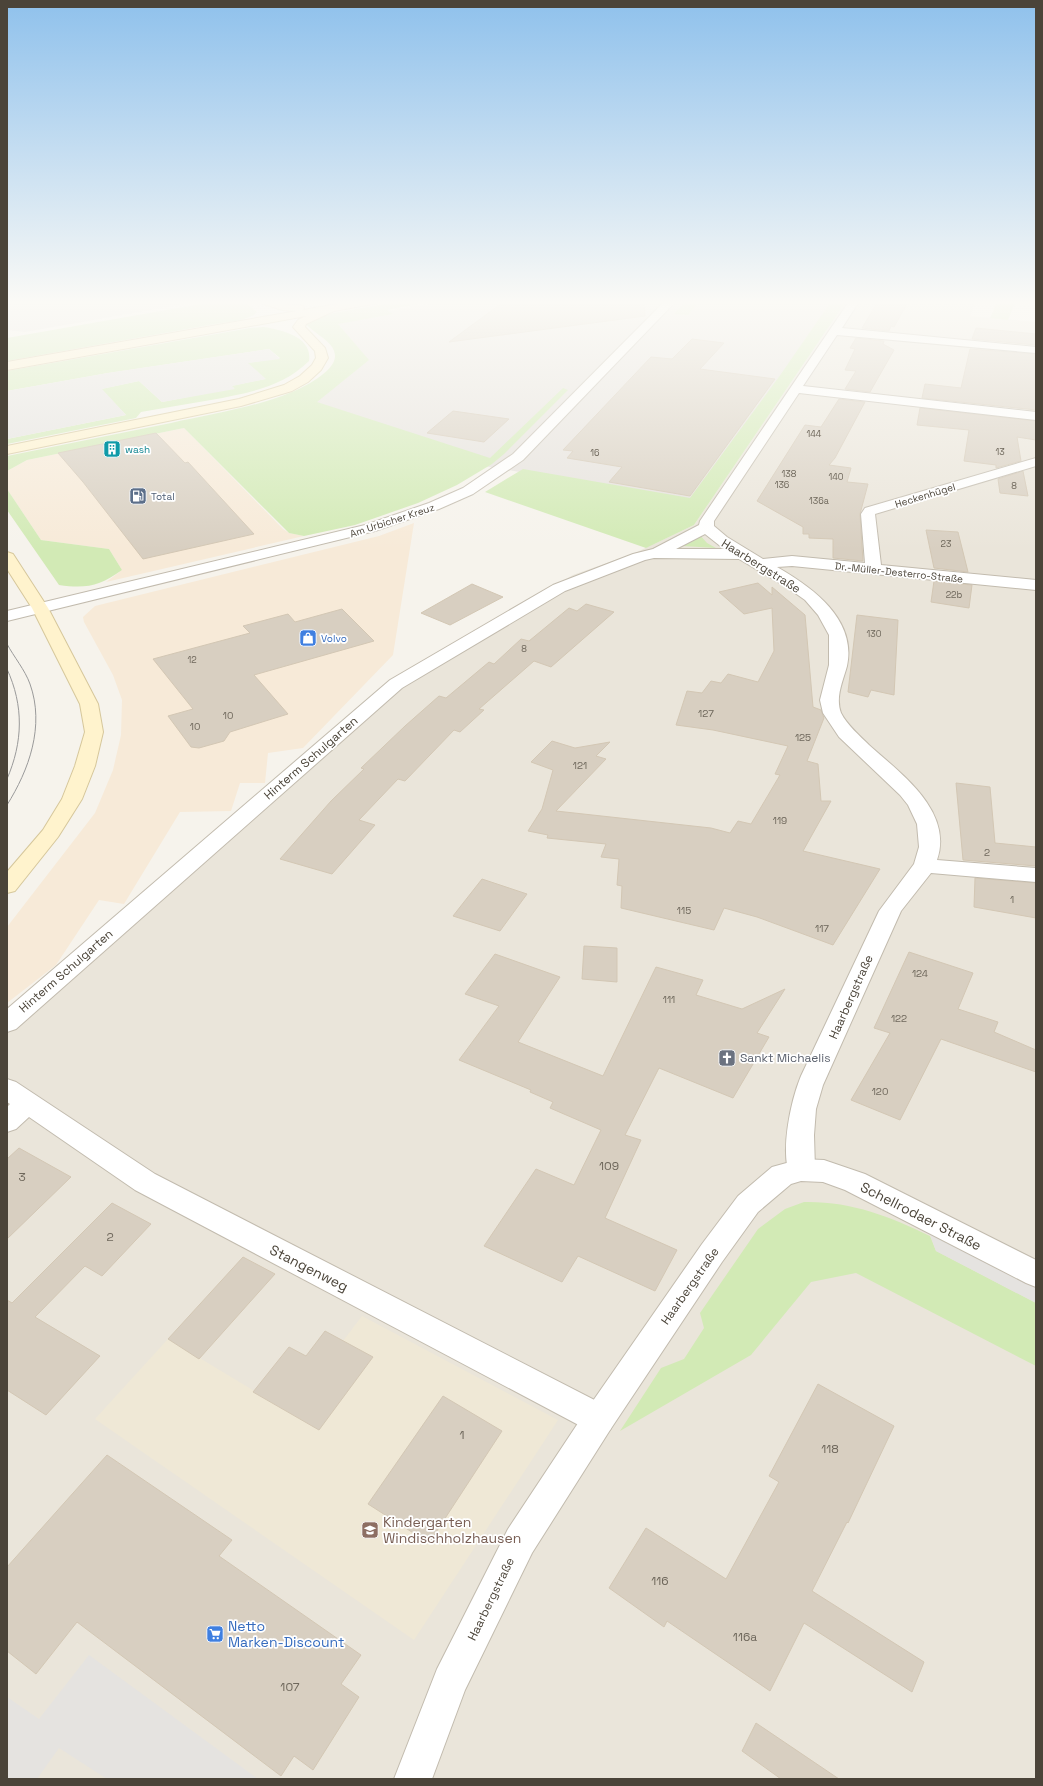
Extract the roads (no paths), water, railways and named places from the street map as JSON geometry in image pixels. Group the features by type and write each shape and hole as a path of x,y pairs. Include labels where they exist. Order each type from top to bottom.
{"main road":[{"path":"7,450 241,402 288,388 296,383"},
{"path":"7,557 40,608 89,704 94,732 85,766 72,799 51,833 7,886"}],"street":[{"name":"Am Urbicher Kreuz","path":"7,616 370,528 434,506 468,491 518,457 590,383"},
{"path":"706,527 707,521 800,383"},
{"path":"796,389 1036,416"},
{"name":"Heckenhügel","path":"873,569 868,514 870,511 1036,462"},
{"name":"Hinterm Schulgarten","path":"7,1023 396,684 559,588 638,557 654,553 706,527"},
{"name":"Haarbergstraße","path":"413,1779 450,1682 520,1540 598,1419 712,1253 748,1204 782,1175 801,1170 799,1134 806,1098 891,908 925,866 930,851 930,836 920,809 911,796 846,732 835,720 830,709 828,698 838,662 837,631 823,609 806,594 762,564 718,540 706,527"},
{"name":"Hinterm Schulgarten","path":"654,553 743,554"},
{"name":"Dr.-Müller-Desterro-Straße","path":"762,564 792,561 1036,585"},
{"path":"925,866 1036,875"},
{"name":"Stangenweg","path":"14,1105 145,1182 598,1419"},
{"name":"Schellrodaer Straße","path":"801,1170 824,1171 854,1182 1036,1274"}],"tram line":[{"path":"7,644 30,684 36,716 35,732 28,762 7,805"},
{"path":"7,669 13,683 19,710 19,738 7,779"}],"place":[{"name":"wash","path":"112,449"},
{"name":"Total","path":"138,496"},
{"name":"Volvo","path":"308,638"},
{"name":"Sankt Michaelis","path":"727,1058"},
{"name":"Kindergarten Windischholzhausen","path":"370,1530"},
{"name":"Netto Marken-Discount","path":"215,1634"}]}
